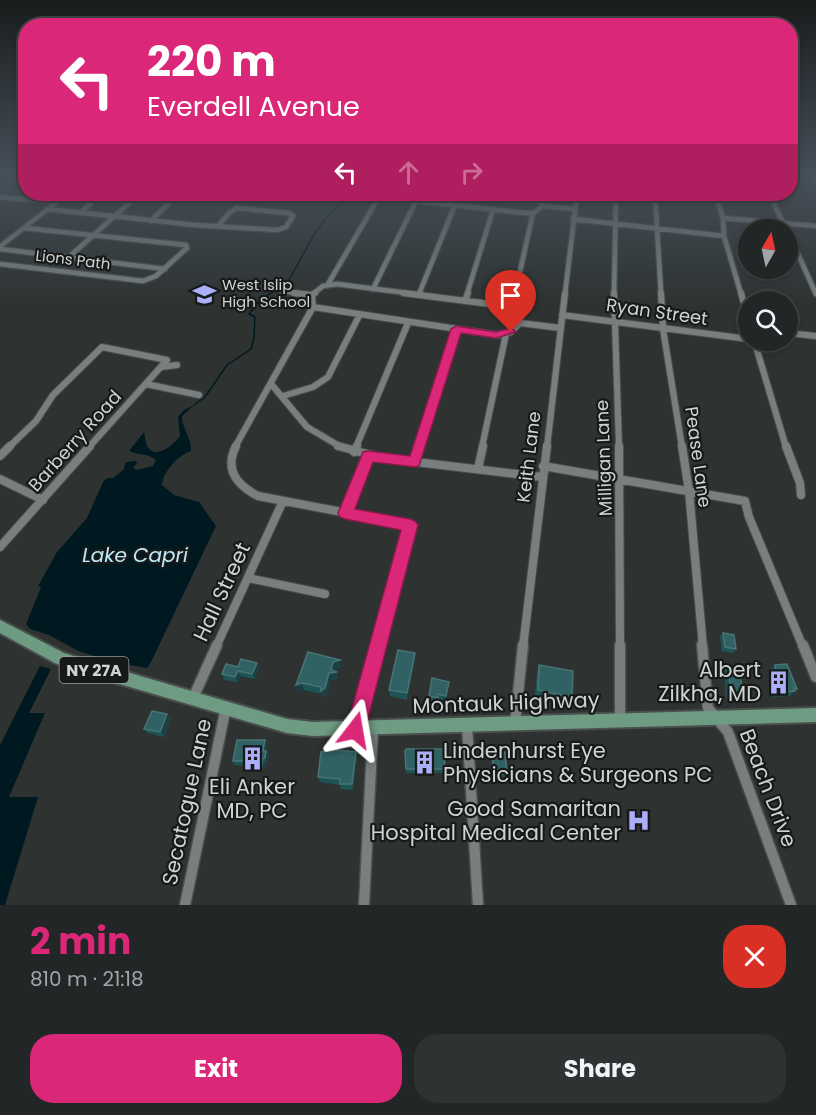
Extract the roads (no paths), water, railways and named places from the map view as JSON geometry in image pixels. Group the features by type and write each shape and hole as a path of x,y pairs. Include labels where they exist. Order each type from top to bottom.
{"main road":[{"path":"0,248 36,218"},
{"name":"Montauk Highway","path":"0,626 60,658 79,665 287,726 313,729 355,730 816,716"}],"street":[{"path":"69,257 113,218"},
{"path":"135,218 282,229 286,227 290,218"},
{"path":"218,226 224,218"},
{"path":"282,291 312,295 328,284 365,218"},
{"path":"373,289 408,218"},
{"path":"419,295 450,218"},
{"path":"465,301 490,218"},
{"path":"520,322 512,309 532,218"},
{"name":"Milligan Lane","path":"615,218 613,322 621,479 620,721"},
{"name":"Pease Lane","path":"656,218 663,328 688,491 708,708 719,720"},
{"path":"723,218 724,236 740,291"},
{"path":"573,219 724,236"},
{"name":"Keith Lane","path":"515,725 514,710 573,219"},
{"path":"798,224 816,226"},
{"path":"0,248 165,269 187,248 186,246 24,228"},
{"path":"798,255 816,294"},
{"name":"Lions Path","path":"0,264 143,281 165,269"},
{"path":"328,284 512,309"},
{"path":"312,295 313,307 289,348 272,385 234,449 230,460 230,471 244,489 258,496 410,525 355,730"},
{"path":"313,307 359,316 496,335 506,334 520,322 560,328"},
{"name":"Ryan Street","path":"562,315 738,338"},
{"path":"283,396 311,388 328,377 359,316"},
{"path":"354,452 408,322"},
{"path":"415,462 456,329"},
{"path":"478,470 506,334"},
{"path":"798,334 816,336"},
{"path":"0,456 36,421 53,395 102,347 166,360 161,366"},
{"path":"757,351 790,460 800,483 801,495"},
{"path":"161,366 177,365"},
{"name":"Barberry Road","path":"0,547 161,366"},
{"path":"146,384 199,395"},
{"path":"272,385 283,396 297,418 307,427 327,441 354,452 368,456 542,477"},
{"path":"345,513 368,456"},
{"path":"543,466 745,501 749,518 813,663 816,677"},
{"path":"0,478 42,500"},
{"name":"Hall Street","path":"194,698 283,501"},
{"path":"248,578 325,594"},
{"name":"Secatogue Lane","path":"185,905 226,708"},
{"name":"Beach Drive","path":"719,720 728,732 791,905"},
{"path":"467,725 478,905"},
{"path":"364,905 373,728"}],"water":[{"name":"Lake Capri","path":"194,405 182,416 191,451 172,464 165,474 162,485 174,495 199,502 216,526 147,668 117,663 78,651 49,635 30,629 26,624 41,587 38,586 57,552 87,518 103,482 107,478 113,478 124,469 126,462 136,461 137,464 133,467 136,470 153,466 156,460 129,451 144,432 147,446 151,450 160,452 165,450 180,436 178,417 184,410"},
{"path":"40,666 51,669 29,713 45,713 9,797 38,797 5,905 0,905 0,745"}],"waterway":[{"path":"194,405 205,397 227,365 251,349 255,317 249,314 260,300 288,282 316,231 326,218"}],"place":[{"name":"West Islip High School","path":"204,294"},
{"name":"Albert Zilkha, MD","path":"779,682"},
{"name":"Eli Anker MD, PC","path":"252,759"},
{"name":"Lindenhurst Eye Physicians & Surgeons PC","path":"425,763"},
{"name":"Good Samaritan Hospital Medical Center","path":"639,821"}]}
